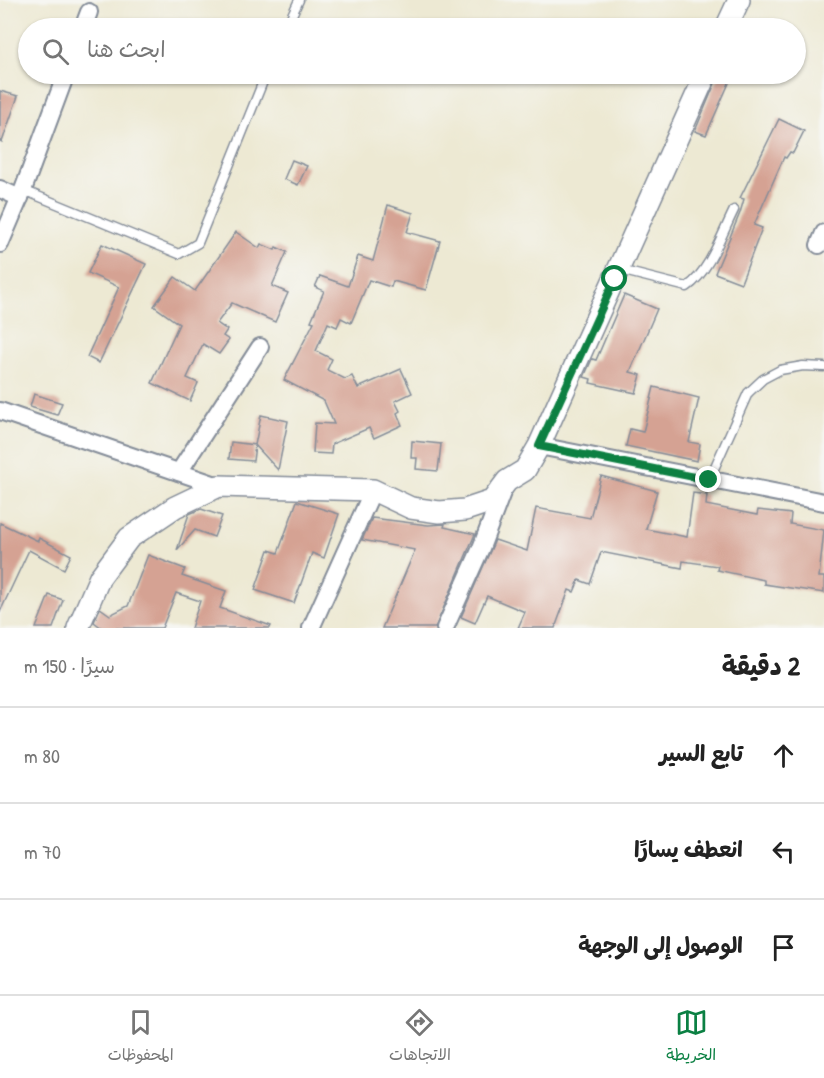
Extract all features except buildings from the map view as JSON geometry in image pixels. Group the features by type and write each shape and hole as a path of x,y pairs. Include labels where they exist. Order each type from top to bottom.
{"street":[{"path":"731,18 739,0"},
{"path":"86,18 88,12"},
{"path":"0,244 62,84"},
{"path":"0,411 219,486 373,490 411,508 440,512 465,510 492,501 507,481 525,470 539,446 702,84"},
{"path":"0,189 21,194"},
{"path":"179,472 260,347"},
{"path":"539,446 824,502"},
{"path":"445,628 481,548 507,481"},
{"path":"78,628 100,577 129,538 175,507 219,486"},
{"path":"311,628 373,490"}],"lane":[{"path":"291,18 299,0"},
{"path":"21,194 179,254 198,243 262,84"},
{"path":"620,270 687,287 696,281 707,265 734,210"},
{"path":"709,480 748,393 763,379 780,370 803,366 824,367"}],"route":[{"path":"615,279 539,446 709,480"}]}
